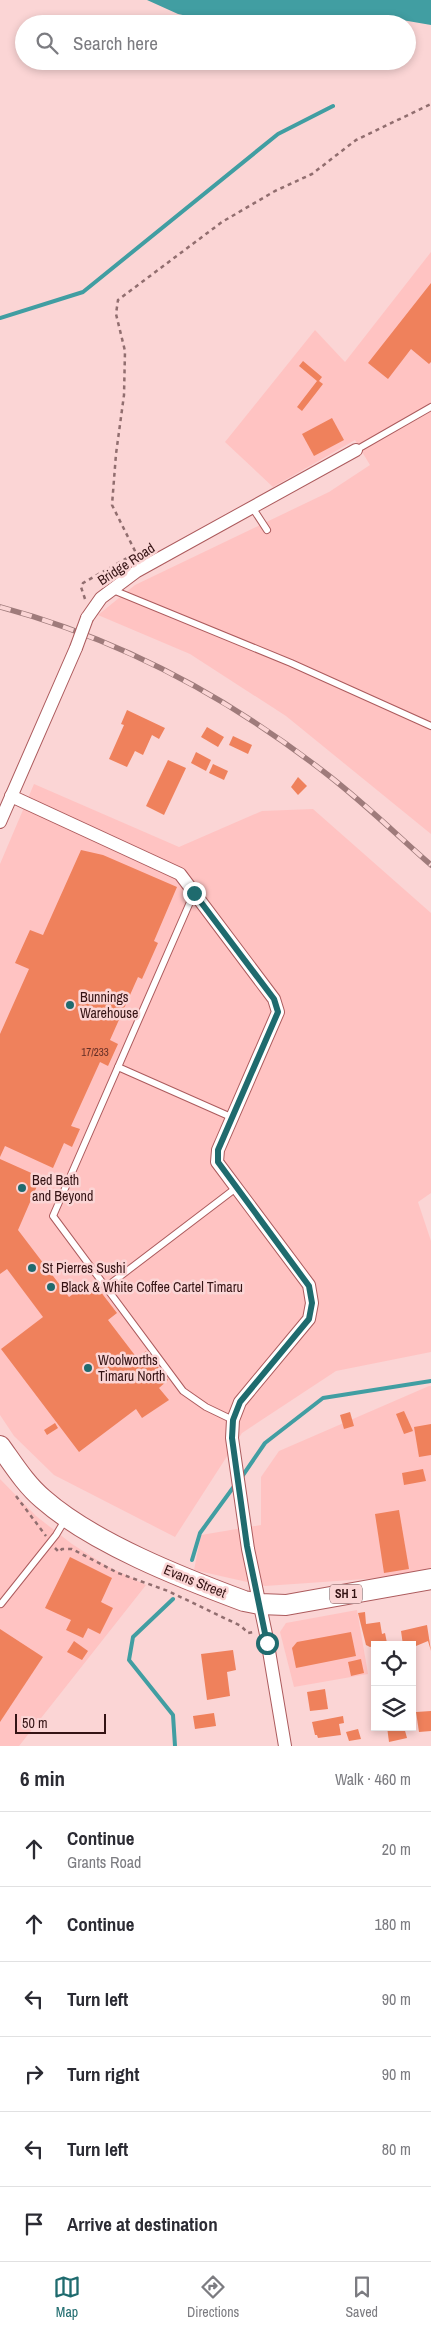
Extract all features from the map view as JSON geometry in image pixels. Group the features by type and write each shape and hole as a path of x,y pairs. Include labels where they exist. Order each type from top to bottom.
{"highway":[{"name":"Evans Street","path":"0,1446 32,1488 67,1517 126,1551 181,1577 260,1604 286,1605 431,1579"}],"street":[{"name":"Bridge Road","path":"0,822 76,648 87,618 101,598 137,571 356,450"},
{"path":"11,796 180,874 274,999 278,1012 231,1117 218,1150 218,1162 309,1286 312,1303 309,1319 240,1402 233,1420 232,1438 243,1517 284,1746"}],"lane":[{"path":"356,450 431,406"},
{"path":"252,507 267,530"},
{"path":"112,589 291,663 431,726"},
{"path":"194,893 53,1216 183,1391 206,1407 233,1420"},
{"path":"118,1067 231,1117"},
{"path":"106,1287 236,1188"},
{"path":"1,1604 56,1535 67,1517"}],"path":[{"path":"86,599 81,587 83,583 136,553 112,505 116,454 124,395 125,352 116,314 118,300 222,222 275,190 312,174 356,140 431,104"},
{"path":"12,1491 39,1528"},
{"path":"58,1551 72,1549 118,1573 168,1591 242,1626 248,1633 252,1632"}],"shaded area":[{"path":"431,252 431,834 286,716 190,654 98,615 135,585 329,492 370,465 355,440 273,487 225,442 315,330 345,362"},
{"path":"34,784 179,847 262,811 313,809 431,913 431,1193 418,1202 431,1241 431,1352 336,1371 242,1433 175,1537 54,1475 14,1436 0,1415 0,864"},
{"path":"431,1386 431,1570 380,1578 265,1586 194,1570 201,1535 261,1525 261,1477 279,1451"},
{"path":"0,1479 36,1516 72,1544 105,1565 146,1585 19,1746 0,1746"},
{"path":"357,1610 368,1674 294,1687 280,1632 286,1623"}],"water":[{"path":"147,0 431,0 431,25 416,22 416,15 178,14"}],"building":[{"path":"431,283 431,362 429,364 411,349 388,379 368,363"},
{"path":"303,361 322,377 319,381 323,384 302,411 297,407 317,381 299,366"},
{"path":"332,418 344,440 314,456 302,434"},
{"path":"127,710 165,728 159,739 152,735 143,755 135,751 127,767 109,759 124,725 121,724"},
{"path":"207,727 224,737 218,747 201,737"},
{"path":"233,736 252,745 248,754 229,745"},
{"path":"196,752 211,760 206,771 191,763"},
{"path":"168,760 186,768 164,815 146,806"},
{"path":"213,764 228,771 224,780 209,773"},
{"path":"298,777 307,786 298,795 291,787"},
{"path":"81,850 103,855 177,887 154,941 158,943 142,979 138,977 110,1040 118,1044 108,1066 100,1062 71,1126 80,1129 72,1147 64,1143 53,1168 5,1146 0,1157 0,1034 29,969 15,963 30,930 43,935"},
{"path":"0,1159 47,1180 45,1184 37,1186 18,1230 69,1297 83,1287 88,1294 97,1287 117,1313 108,1320 137,1358 146,1351 168,1380 159,1388 169,1400 142,1418 136,1409 79,1452 1,1349 43,1317 7,1269 0,1274"},
{"path":"404,1411 413,1431 404,1434 396,1414"},
{"path":"350,1412 354,1426 344,1429 340,1415"},
{"path":"55,1423 58,1428 47,1435 44,1430"},
{"path":"431,1424 431,1455 419,1457 414,1427"},
{"path":"423,1469 426,1481 404,1485 402,1473"},
{"path":"399,1510 409,1569 384,1573 375,1514"},
{"path":"70,1557 112,1578 101,1602 113,1608 100,1634 88,1628 83,1638 66,1630 71,1620 45,1608"},
{"path":"365,1612 366,1624 380,1622 382,1634 385,1633 387,1641 371,1641 371,1647 366,1645 358,1613"},
{"path":"427,1625 431,1651 428,1641 416,1646 416,1641 402,1641 401,1631"},
{"path":"0,1629 43,1657 0,1722"},
{"path":"351,1632 356,1656 296,1668 292,1648 297,1642"},
{"path":"74,1641 88,1651 82,1660 67,1652"},
{"path":"233,1650 236,1670 227,1672 230,1696 207,1700 201,1654"},
{"path":"361,1659 364,1673 351,1676 348,1662"},
{"path":"325,1689 328,1709 310,1711 307,1692"},
{"path":"431,1711 431,1731 419,1732 416,1712"},
{"path":"214,1713 216,1726 195,1729 193,1716"},
{"path":"343,1716 344,1723 339,1724 341,1735 318,1738 315,1735 312,1722"},
{"path":"358,1729 361,1739 349,1741 346,1732"},
{"path":"388,1731 405,1731 407,1738 389,1742"}],"waterway":[{"path":"0,318 83,292 278,134 333,106"},
{"path":"241,1478 265,1443 323,1398 431,1381"},
{"path":"192,1560 200,1533 235,1485"},
{"path":"173,1599 133,1637 129,1660 173,1715 175,1746"}],"railway":[{"path":"0,607 45,620 131,654 173,674 213,697 253,721 328,775 431,865"}],"place":[{"name":"Bunnings Warehouse","path":"70,1005"},
{"name":"Bed Bath and Beyond","path":"22,1188"},
{"name":"St Pierres Sushi","path":"32,1268"},
{"name":"Black & White Coffee Cartel Timaru","path":"51,1287"},
{"name":"Woolworths Timaru North","path":"88,1368"}],"route":[{"path":"194,893 274,999 278,1012 231,1117 218,1150 218,1162 309,1286 312,1303 309,1319 240,1402 233,1420 232,1438 247,1546 267,1643"}]}
